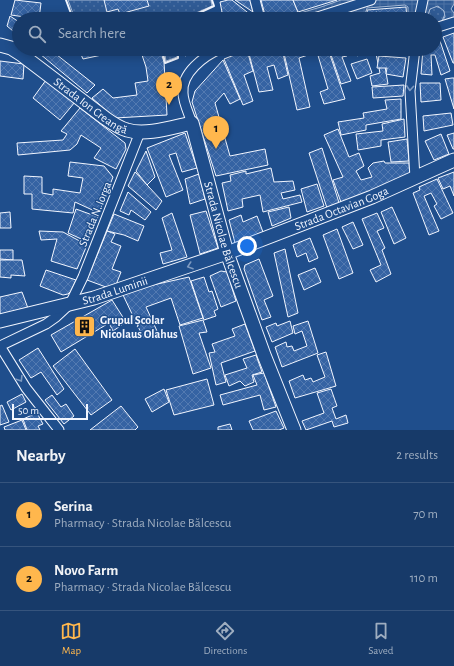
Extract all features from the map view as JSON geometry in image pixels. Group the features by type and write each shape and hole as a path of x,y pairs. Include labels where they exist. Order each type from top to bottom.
{"main road":[{"name":"Strada Ion Creangă","path":"0,45 12,49"},
{"name":"Strada Ion Creangă","path":"23,56 116,125 128,131 140,132 192,123"},
{"name":"Strada Nicolae Bălcescu","path":"192,123 227,253 264,355 294,430"},
{"name":"Strada Octavian Goga","path":"227,253 330,214 454,160"},
{"name":"Strada Luminii","path":"0,321 112,292 227,253"}],"street":[{"path":"255,0 258,12"},
{"path":"333,12 371,0"},
{"path":"420,12 423,0"},
{"path":"442,26 454,22"},
{"name":"Strada Nicolae Bălcescu","path":"192,123 183,93 184,81 202,59 207,56"},
{"path":"414,56 410,91 414,178"},
{"name":"Strada N. Iorga","path":"70,304 83,277 140,132"},
{"path":"59,430 26,388 0,346 46,324 70,304"}],"shaded area":[{"path":"68,0 211,0 212,6 198,12 72,12"},
{"path":"341,0 454,0 454,4 451,9 454,13 454,21 442,21 445,17 444,11 438,6 430,9 429,12 408,12 408,7 405,5 367,8 366,12 304,12"},
{"path":"435,6 443,9 445,14 442,21 442,12 429,12 430,9"},
{"path":"165,56 177,56 177,57 166,61"}],"building":[{"path":"15,0 41,3 40,12 12,12 11,15"},
{"path":"104,0 147,0 149,6 127,12 119,12 118,9 107,12"},
{"path":"232,0 247,12 222,12 220,2"},
{"path":"235,0 250,0 253,12"},
{"path":"261,0 293,0 298,12 264,12"},
{"path":"293,0 337,0 298,12"},
{"path":"406,7 406,12 367,12 367,10"},
{"path":"10,16 12,17 12,30 7,26"},
{"path":"454,33 454,63 453,63 443,37"},
{"path":"442,47 450,71 441,75 435,56 442,56"},
{"path":"42,56 58,56 95,85 87,93"},
{"path":"82,56 97,56 83,59"},
{"path":"142,56 162,56 164,62 167,115 115,118 92,98 103,89 113,98 137,95 135,83 148,81"},
{"path":"232,56 249,56 253,71 244,75 253,101 243,105 224,59"},
{"path":"250,56 284,56 288,75 278,79 274,65 267,67 273,90 259,92"},
{"path":"285,56 305,56 299,58 310,107 297,110"},
{"path":"318,56 330,56 345,99 324,104 320,92 328,89"},
{"path":"331,56 347,56 342,57 351,81 341,84"},
{"path":"376,56 383,56 388,84 372,86 370,76 380,73"},
{"path":"379,56 406,58 403,77 386,74 387,68 377,68"},
{"path":"422,56 431,56 432,75 421,74"},
{"path":"367,59 372,73 357,79 351,64"},
{"path":"223,60 240,99 230,104 224,93 215,103 230,156 265,149 268,165 216,176 192,102 195,91"},
{"path":"0,61 24,64 23,79 0,76"},
{"path":"454,78 454,109 445,79"},
{"path":"46,80 75,102 60,120 33,98"},
{"path":"420,83 440,83 441,100 421,102"},
{"path":"404,85 403,96 373,98 372,87"},
{"path":"401,99 401,119 366,125 366,130 341,135 338,122 364,118 363,113 387,109 385,100"},
{"path":"80,108 125,143 126,149 116,169 94,158 101,148 81,135 77,144 70,150 18,155 17,143 63,140 67,134 61,131"},
{"path":"451,113 453,125 424,131 423,116"},
{"path":"404,119 405,137 381,140 381,146 358,150 356,134 383,131 382,124"},
{"path":"338,129 349,157 359,153 364,166 356,171 361,180 372,177 368,168 373,163 384,161 385,163 409,163 410,177 342,205 333,180 343,177 324,135"},
{"path":"185,133 197,168 182,172 176,153 169,155 183,190 166,197 147,148"},
{"path":"454,133 454,149 453,149 447,135"},
{"path":"441,134 449,154 434,160 425,141"},
{"path":"407,139 409,161 391,162 388,142"},
{"path":"322,148 340,206 328,211 309,153"},
{"path":"146,151 155,177 147,185 136,171"},
{"path":"70,162 104,166 113,177 99,213 75,202 73,213 32,209 32,194 24,194 24,176 42,177 42,193 53,195 53,189 80,193 83,178 68,176"},
{"path":"271,168 274,182 293,181 295,190 281,193 283,199 300,195 302,202 263,212 260,195 242,199 243,207 228,211 222,183 231,181 230,175 246,171 246,174"},
{"path":"135,172 162,201 156,210 128,186"},
{"path":"454,172 454,196 450,186 443,189 438,178"},
{"path":"199,174 205,199 190,204 185,179"},
{"path":"437,179 453,213 441,219 434,206 437,204 431,193 424,196 439,231 429,235 413,193 420,190 419,187"},
{"path":"317,184 324,206 307,212 301,189"},
{"path":"128,192 151,212 145,220 131,210 129,215 120,211"},
{"path":"289,207 291,218 272,226 268,212"},
{"path":"392,207 406,238 394,244 381,212"},
{"path":"76,209 98,217 88,242 68,233"},
{"path":"206,211 218,248 200,254 190,215"},
{"path":"10,212 11,228 0,228 0,213"},
{"path":"172,213 187,257 163,264 160,253 172,250 162,218"},
{"path":"377,213 384,228 377,231 385,248 382,250 391,274 376,282 370,270 381,265 362,219"},
{"path":"114,214 144,226 138,241 124,235 107,231"},
{"path":"241,215 243,222 257,216 263,232 235,243 229,220"},
{"path":"353,222 363,245 353,249 342,227"},
{"path":"337,229 353,273 339,279 323,235"},
{"path":"39,231 63,232 87,245 77,269 51,261 57,239 41,240"},
{"path":"107,231 115,234 111,242 121,246 112,269 121,272 114,290 87,280"},
{"path":"310,238 318,258 309,262 306,253 297,257 293,245"},
{"path":"285,249 298,313 288,317 274,253"},
{"path":"0,250 13,250 13,260 0,259"},
{"path":"259,259 273,296 264,300 271,317 262,320 244,269 245,265"},
{"path":"0,260 22,260 25,276 11,275 11,278 0,277"},
{"path":"315,268 321,282 304,290 298,275"},
{"path":"46,270 76,280 71,291 68,294 63,295 40,286"},
{"path":"221,271 227,272 236,301 221,307 210,276"},
{"path":"189,277 203,318 180,325 171,298 146,307 157,331 143,337 123,295 144,287"},
{"path":"204,277 209,292 212,291 218,309 214,311 216,316 204,320 191,281"},
{"path":"22,292 29,311 0,319 0,297"},
{"name":"Grupul Școlar Nicolaus Olahus","path":"112,300 126,322 113,331 109,323 61,352 51,335"},
{"path":"203,320 207,332 199,333 211,368 193,374 179,326"},
{"path":"290,321 293,333 272,342 266,327 276,323 277,326"},
{"path":"308,321 318,353 282,367 275,347 286,342 287,347 292,346 294,351 307,346 302,331 295,334 293,326"},
{"path":"245,324 255,351 221,363 226,382 216,385 209,353 215,352 212,344 235,336 232,329"},
{"path":"38,348 64,389 57,395 41,372 31,378 19,360"},
{"path":"75,349 112,400 91,415 53,366"},
{"path":"326,352 336,386 295,398 289,381 303,375 305,380 311,378 313,382 325,377 317,355"},
{"path":"256,355 262,372 252,375 254,382 245,386 240,381 229,386 225,375 247,368 243,359"},
{"path":"264,373 276,407 264,410 260,395 223,405 220,395 257,385 253,375"},
{"path":"207,379 214,405 174,415 166,390"},
{"path":"164,389 169,402 152,412 145,399"},
{"path":"331,389 337,406 332,408 336,419 346,415 348,423 334,427 332,421 306,430 302,421 324,413 317,393"},
{"path":"22,394 26,402 11,410 7,402"},
{"path":"52,395 61,407 66,404 74,416 64,424 45,400"},
{"path":"2,405 9,422 0,425 0,406"},
{"path":"121,406 138,427 135,430 90,430"},
{"path":"276,411 284,428 279,430 253,430 249,421"},
{"path":"37,413 43,424 38,426 40,430 27,430 23,419"},
{"path":"22,420 26,430 5,430 4,427"},
{"path":"230,424 232,430 218,430 218,427"}],"wall":[{"path":"66,0 70,12"},
{"path":"201,12 214,6 212,0"},
{"path":"164,56 165,63 178,58 178,56"}],"place":[{"name":"Novo Farm","path":"169,105"},
{"name":"Serina","path":"216,149"},
{"name":"Grupul Școlar Nicolaus Olahus","path":"84,327"}]}
